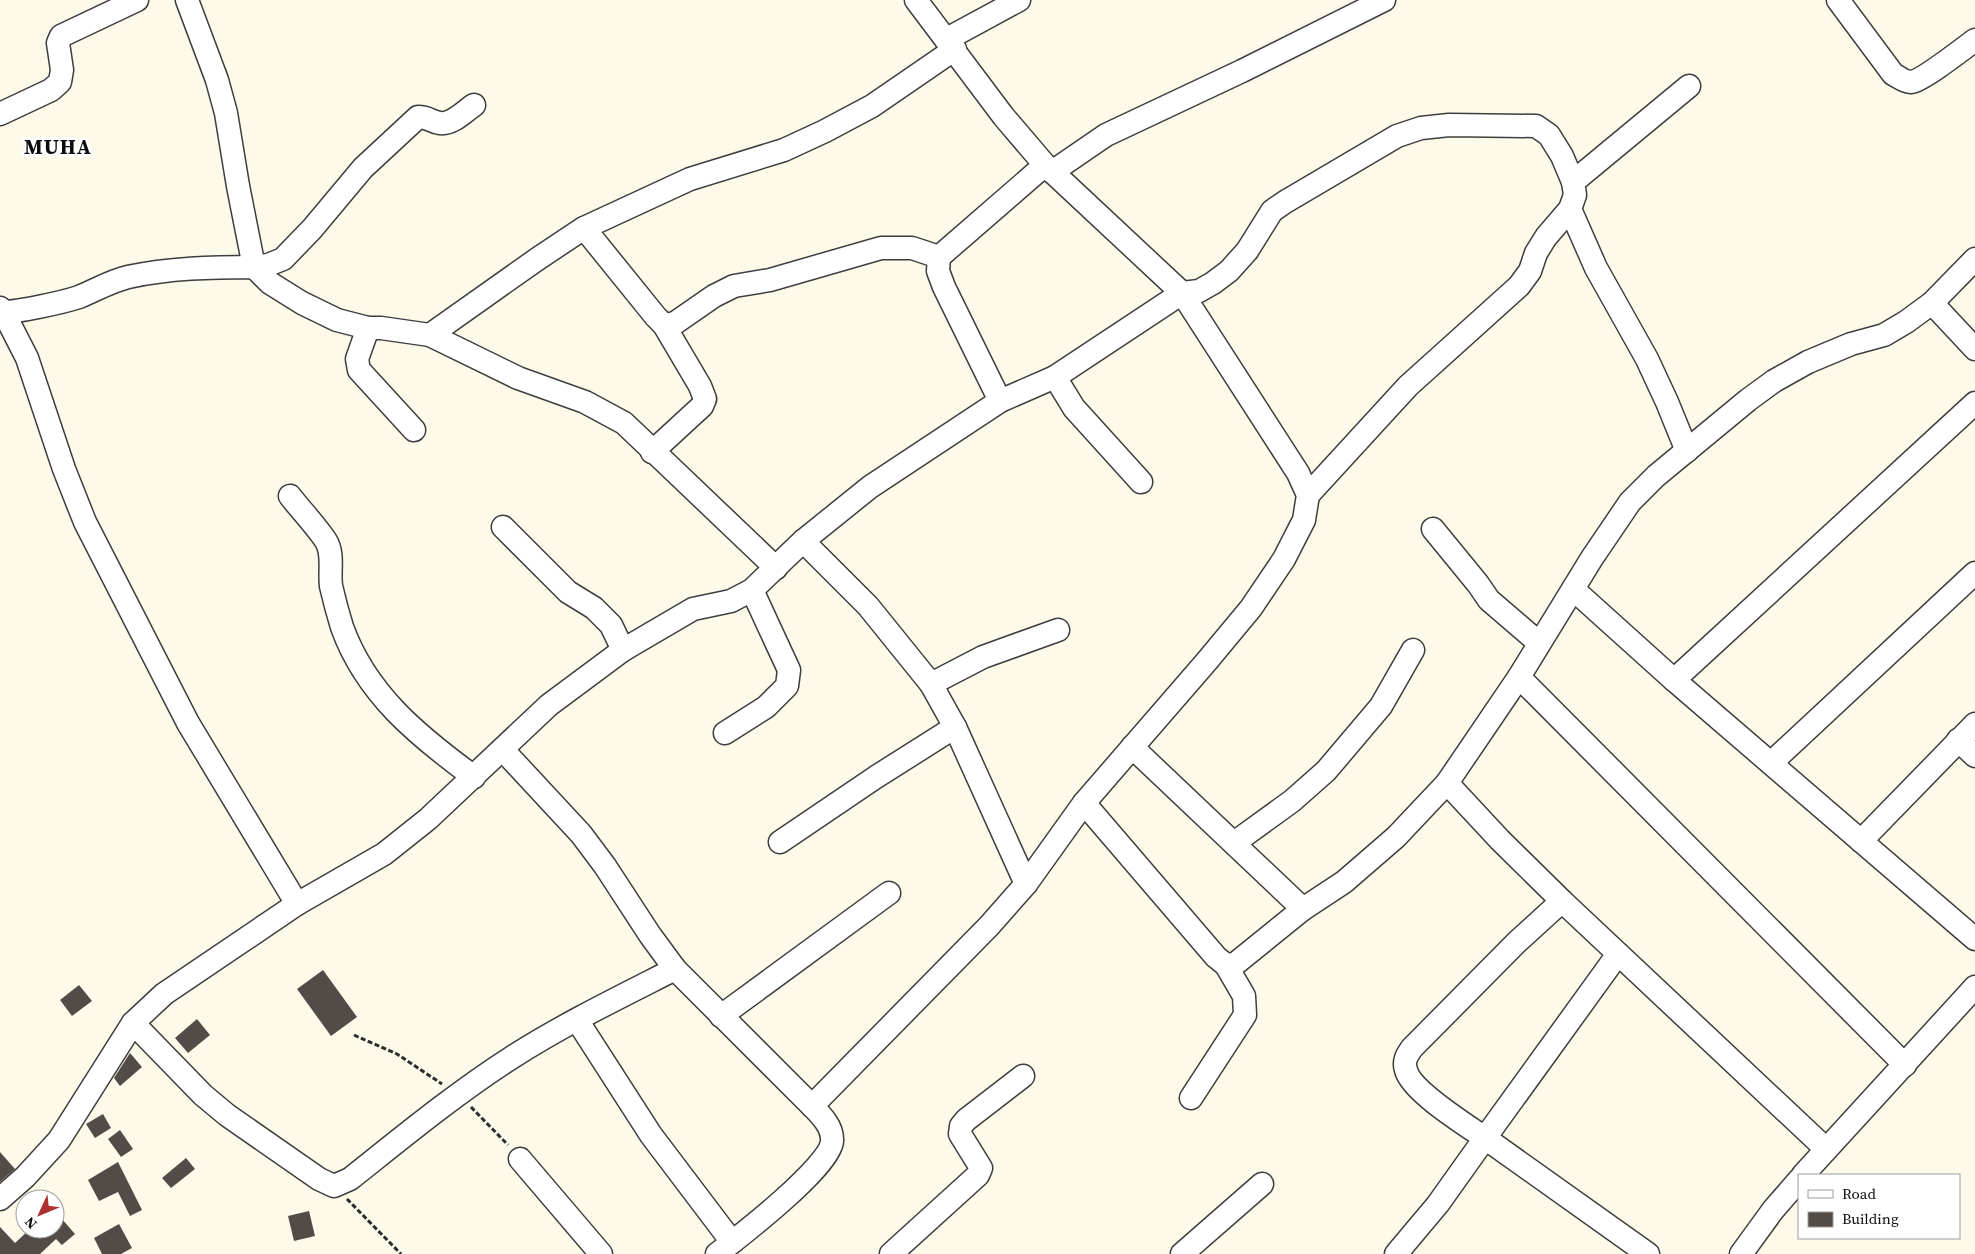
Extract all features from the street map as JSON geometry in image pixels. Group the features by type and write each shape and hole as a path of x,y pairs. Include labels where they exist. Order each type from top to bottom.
{"street":[{"path":"0,114 51,90 60,82 62,70 58,43 61,36 137,0"},
{"path":"187,0 217,80 226,113 254,267 270,283 302,303 337,320 368,328 381,328 430,336 518,378 585,402 624,423 652,452 776,568"},
{"path":"916,0 951,44 1004,117 1048,169 1182,293 1298,473 1308,495"},
{"path":"430,336 584,228 690,179 784,150 872,106 951,44 1019,0"},
{"path":"1000,402 944,287 938,271 939,257 1048,169 1106,134 1242,72 1384,0"},
{"path":"1838,0 1893,74 1905,81 1914,82 1975,40"},
{"path":"1573,182 1689,86"},
{"path":"297,904 188,723 85,522 64,469 27,358 1,311 77,297 104,284 154,272 268,265 283,258 312,229 363,168 418,117 427,117 440,123 450,122 474,104"},
{"path":"0,1199 59,1140 133,1023 164,994 297,904 384,854 428,819 549,706 623,650 693,609 731,601 752,590 803,541 870,486 1000,402 1056,377 1182,293 1199,291 1213,283 1229,271 1247,251 1272,212 1285,202 1396,136 1421,128 1449,125 1536,126 1549,135 1562,156 1573,182 1574,196 1570,209 1536,253 1530,271 1520,286 1408,386 1308,495 1304,520 1300,528 1284,559 1251,608 1084,803 1026,884 983,933 812,1106"},
{"path":"1570,209 1600,275 1647,358 1686,451"},
{"path":"584,228 664,325 700,386 705,399 702,406 652,452"},
{"path":"664,325 675,324 714,296 734,286 770,280 881,248 912,248 939,257"},
{"path":"1226,964 1235,964 1303,909 1344,882 1396,837 1447,783 1519,677 1539,642 1630,502 1656,476 1748,400 1774,381 1808,362 1852,344 1884,335 1906,322 1932,303 1975,259"},
{"path":"1932,303 1975,349"},
{"path":"368,328 357,359 359,370 414,430"},
{"path":"1056,377 1074,408 1141,482"},
{"path":"1674,680 1975,403"},
{"path":"290,496 326,542 330,555 331,585 342,627 363,672 383,699 431,746 474,777"},
{"path":"503,527 568,592 594,608 610,625 623,650"},
{"path":"1433,529 1460,561 1488,600 1539,642"},
{"path":"803,541 868,606 931,684 955,727 1026,884"},
{"path":"1771,763 1975,573"},
{"path":"1573,589 1674,680 1975,939"},
{"path":"724,733 766,707 787,686 789,670 752,590"},
{"path":"931,684 983,656 1058,630"},
{"path":"1234,843 1292,801 1326,771 1381,706 1413,650"},
{"path":"1519,677 1905,1065"},
{"path":"1860,841 1975,724"},
{"path":"780,842 876,777 955,727"},
{"path":"1958,740 1975,756"},
{"path":"1132,747 1303,909"},
{"path":"503,750 582,834 650,936 675,969 823,1118 832,1133 833,1144 818,1165 796,1188 724,1248 577,1020"},
{"path":"1447,783 1500,840 1562,901 1826,1148"},
{"path":"1084,803 1216,956 1226,964 1244,996 1245,1015 1190,1098"},
{"path":"721,1016 888,893"},
{"path":"1562,901 1517,942 1412,1048 1404,1060 1406,1070 1410,1080 1440,1107 1648,1254"},
{"path":"1396,1254 1438,1204 1618,954"},
{"path":"133,1023 203,1096 227,1115 319,1178 334,1186 350,1179 457,1094 512,1057 577,1020 675,969"},
{"path":"1804,1174 1975,987"},
{"path":"891,1254 978,1175 981,1168 960,1134 961,1126 966,1120 1023,1076"},
{"path":"520,1159 601,1254"},
{"path":"1741,1254 1773,1210 1798,1181"},
{"path":"1182,1254 1262,1184"}],"path":[{"path":"334,1186 401,1254"}],"building":[{"path":"323,970 357,1017 331,1036 297,989"},
{"path":"79,985 92,1001 72,1016 60,1000"},
{"path":"197,1019 210,1035 188,1053 175,1038"},
{"path":"130,1053 142,1067 120,1086 114,1078"},
{"path":"103,1114 111,1128 95,1138 86,1124"},
{"path":"120,1130 133,1149 121,1157 108,1139"},
{"path":"0,1152 15,1169 0,1182"},
{"path":"186,1158 195,1169 171,1188 162,1178"},
{"path":"118,1162 142,1210 130,1216 118,1192 99,1201 88,1180"},
{"path":"309,1211 315,1236 294,1241 288,1216"},
{"path":"65,1222 75,1234 62,1245 56,1239 65,1239"},
{"path":"119,1224 132,1248 121,1254 102,1254 94,1238"},
{"path":"0,1227 15,1243 19,1239 56,1239 40,1254 0,1254"}],"district":[{"name":"MUHA","path":"58,147"}]}
